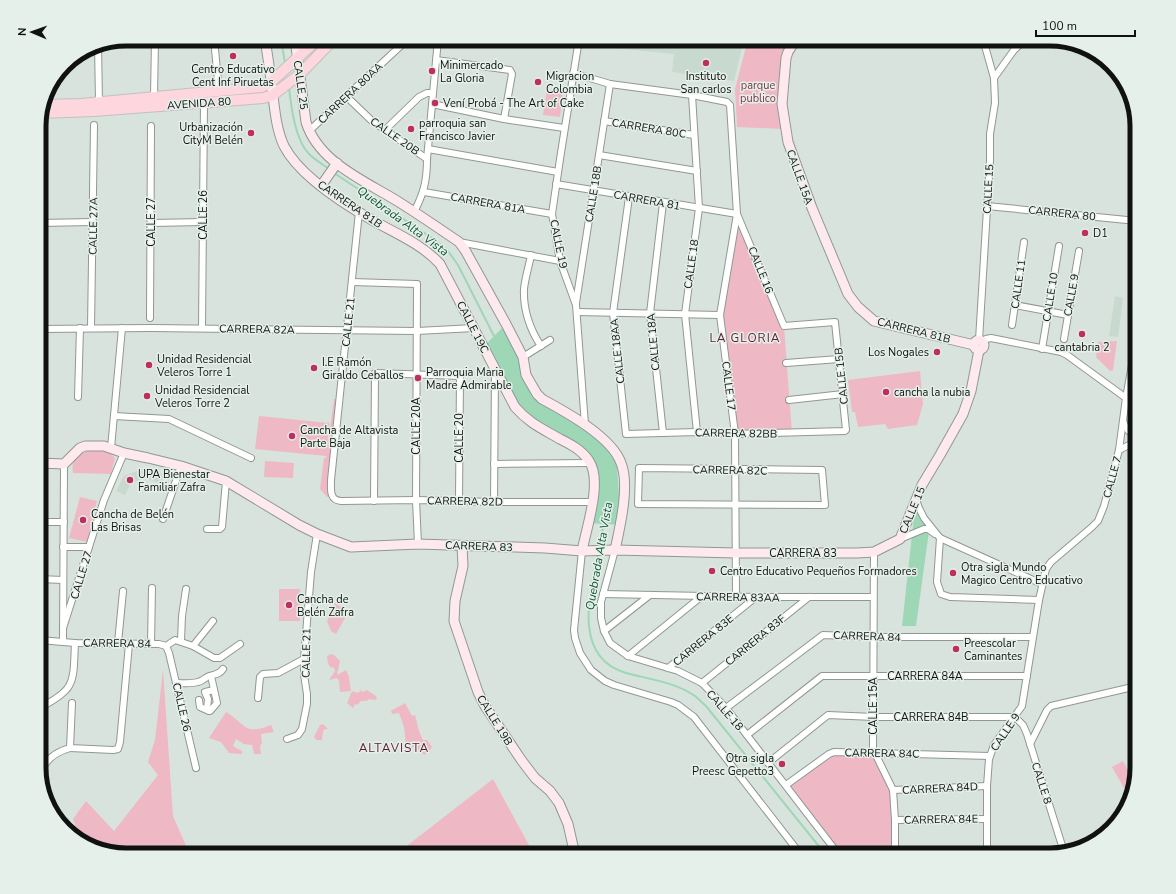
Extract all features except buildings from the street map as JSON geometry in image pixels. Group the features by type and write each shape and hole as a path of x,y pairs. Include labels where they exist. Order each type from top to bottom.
{"main road":[{"name":"AVENIDA 80","path":"49,105 99,103 219,91 255,89 262,87 275,79 311,46"},
{"name":"AVENIDA 80","path":"48,113 94,111 257,99 276,93 297,76 327,46"}],"street":[{"path":"154,97 155,46"},
{"path":"215,46 219,91"},
{"path":"267,46 275,79 276,93"},
{"name":"CALLE 25","path":"295,46 297,76 309,132"},
{"name":"CARRERA 80AA","path":"309,132 401,46"},
{"path":"414,212 424,192 427,176 427,159 437,46"},
{"name":"CALLE 19","path":"578,46 552,214 560,261 576,305 585,425"},
{"name":"CALLE 15A","path":"792,46 788,52 782,104 788,142 812,208 842,280 848,294 858,307"},
{"name":"CALLE 15","path":"900,539 922,485 964,414 971,391 979,344 990,134 995,103 994,78 985,46"},
{"path":"994,78 1018,46"},
{"path":"98,51 99,103"},
{"path":"436,60 510,70 512,74 504,119"},
{"path":"573,73 610,84 692,95"},
{"name":"CALLE 18B","path":"576,305 610,84"},
{"name":"CARRERA 81B","path":"276,93 281,139 294,161 359,212 401,236 430,255"},
{"path":"385,130 419,97 427,93 433,93"},
{"name":"CALLE 17","path":"692,95 727,102 730,105 737,214 720,315 735,434 736,597"},
{"name":"CALLE 18","path":"692,95 699,208 685,314 697,432"},
{"name":"CALLE 20B","path":"346,97 372,121 427,159"},
{"name":"CALLE 26","path":"202,328 204,103"},
{"path":"432,104 504,119 564,128"},
{"name":"CARRERA 80C","path":"604,121 694,135"},
{"name":"CALLE 27A","path":"91,328 94,125"},
{"name":"CALLE 27","path":"150,318 151,126"},
{"path":"309,132 323,151 338,166 414,212 459,242 503,317 523,357 526,375 537,394 542,399 602,437 616,452 622,464 624,478 621,525 611,550"},
{"path":"428,149 558,172"},
{"path":"599,156 696,171"},
{"path":"324,186 338,166"},
{"name":"CARRERA 81","path":"556,184 663,203 737,214"},
{"name":"CARRERA 81A","path":"424,192 552,214"},
{"name":"CALLE 18AA","path":"626,434 613,313 629,197"},
{"name":"CALLE 18A","path":"663,203 650,313 663,433"},
{"name":"CARRERA 80","path":"987,206 1130,220"},
{"name":"CALLE 21","path":"337,501 331,494 331,480 359,212"},
{"name":"CALLE 16","path":"737,214 784,326 835,322"},
{"path":"46,223 93,222"},
{"path":"151,223 203,222"},
{"path":"459,242 560,261"},
{"name":"CALLE 11","path":"1012,326 1024,242"},
{"name":"CALLE 10","path":"1042,349 1059,246"},
{"name":"CALLE 9","path":"1064,339 1079,251"},
{"name":"CALLE 19C","path":"430,255 440,264 495,371 494,502"},
{"path":"531,255 524,289 527,316 534,337 541,346"},
{"name":"CALLE 20A","path":"352,282 417,284 416,500 418,544"},
{"path":"1015,305 1068,315"},
{"name":"CARRERA 81B","path":"858,307 867,317 880,323 979,344 986,339 991,338 1061,352 1068,355 1126,398"},
{"path":"576,312 720,315"},
{"name":"CALLE 15B","path":"835,322 846,430"},
{"path":"78,396 80,328"},
{"path":"111,448 122,328"},
{"name":"CARRERA 82A","path":"46,329 202,328 417,331 474,328"},
{"path":"523,357 550,340"},
{"path":"786,363 839,359"},
{"path":"495,371 515,406 528,420 539,428 574,447 584,454 591,463 594,475 593,502 582,551 574,638 580,653 596,675 614,685 678,705 694,718 796,848"},
{"path":"374,500 375,373 416,374"},
{"name":"CALLE 20","path":"416,374 460,376 459,501"},
{"name":"CALLE 7","path":"1048,565 1098,521 1104,506 1119,450 1130,376"},
{"path":"789,400 842,394"},
{"path":"114,416 169,419 251,458"},
{"path":"1123,421 1125,427 1130,433"},
{"name":"CARRERA 82BB","path":"626,434 697,432 735,434 792,433 846,430"},
{"path":"1119,450 1130,444"},
{"name":"CARRERA 83","path":"64,464 80,448 104,446 124,453 181,466 226,481 271,510 317,534 351,547 418,544 545,548 582,551 611,550 736,553 874,552 924,529 928,529 940,538"},
{"name":"CALLE 27","path":"63,628 104,500 124,453"},
{"path":"46,463 64,464 63,641"},
{"path":"494,464 591,463"},
{"path":"163,519 181,466"},
{"name":"CARRERA 82C","path":"639,468 735,470 822,470 825,505 638,504 639,468"},
{"path":"207,529 220,529 222,527 226,481"},
{"path":"916,498 918,508 940,538 1042,584"},
{"name":"CARRERA 82D","path":"337,501 416,500 593,502"},
{"path":"46,522 64,522"},
{"name":"CALLE 21","path":"287,739 298,735 302,729 307,694 304,676 304,659 311,572 317,534"},
{"path":"940,538 937,582 941,594 950,597 1039,600"},
{"name":"CALLE 19B","path":"462,546 463,566 455,601 454,620 478,692 485,706 522,761 535,778 550,791 560,803 568,824 573,848"},
{"path":"63,547 89,547"},
{"name":"CALLE 18","path":"611,550 603,594 601,618 604,631 610,643 628,656 678,671 702,683 726,708 834,848"},
{"name":"CALLE 15A","path":"874,552 873,745 874,752 892,790 895,820 895,848"},
{"name":"CALLE 9","path":"986,848 987,786 990,756 994,745 1022,706 1039,600 1048,565"},
{"path":"46,579 63,580"},
{"path":"151,644 152,588"},
{"path":"186,589 182,616 181,641 214,658 220,658 240,644"},
{"path":"118,644 123,591"},
{"name":"CARRERA 83AA","path":"603,594 650,596 873,598"},
{"path":"604,631 650,596"},
{"path":"628,656 702,596"},
{"name":"CARRERA 83E","path":"668,668 756,597"},
{"name":"CARRERA 83F","path":"702,683 809,597"},
{"path":"193,646 213,621"},
{"name":"CARRERA 84","path":"726,708 821,635 874,637 1033,637"},
{"name":"CARRERA 84","path":"46,640 75,643 159,644 166,646 175,640 181,641"},
{"path":"46,704 64,693 70,686 74,674 75,643"},
{"path":"46,761 59,752 70,748 113,750 118,748 120,742 129,644"},
{"name":"CALLE 26","path":"166,646 169,653 196,768"},
{"path":"258,698 260,677 263,674 278,673 304,659"},
{"path":"176,683 189,684 198,682 220,673 223,669"},
{"path":"199,700 199,706 210,711 217,703 211,676"},
{"name":"CARRERA 84A","path":"747,735 822,676 1027,676"},
{"path":"1030,744 1047,710 1051,706 1130,688"},
{"path":"207,709 205,692 215,693"},
{"path":"70,748 72,703"},
{"name":"CARRERA 84B","path":"768,763 828,715 874,717 1015,717"},
{"name":"CALLE 8","path":"1015,717 1023,725 1030,744 1062,847"},
{"name":"CARRERA 84C","path":"786,785 834,752 990,756"},
{"name":"CARRERA 84D","path":"892,790 987,786"},
{"name":"CARRERA 84E","path":"895,820 987,819"}],"shaded area":[{"name":"Instituto San carlos","path":"742,46 734,81 672,72 674,54 605,47"},
{"path":"1115,296 1123,298 1118,337 1109,336"},
{"name":"Quebrada Alta Vista","path":"506,324 526,375 548,402 616,452 621,525 589,523 592,468 574,447 528,420 481,349"},
{"name":"UPA Bienestar Familiar Zafra","path":"145,468 165,475 162,484 144,478 131,483 125,495 116,491 124,476"},
{"path":"916,498 930,524 916,626 902,626"}],"green space":[{"name":"parque publico","path":"746,46 785,46 778,108 783,129 737,127 735,89"},
{"path":"547,89 563,92 560,117 543,115"},
{"path":"737,214 784,326 792,433 735,434 720,315"},
{"path":"1117,341 1113,370 1110,371 1096,357 1098,342"},
{"name":"cancha la nubia","path":"920,371 923,404 917,425 888,429 885,424 858,427 855,412 852,412 848,380"},
{"name":"Cancha de Altavista Parte Baja","path":"337,394 339,395 330,497 327,497 320,489 324,458 326,458 326,456 255,449 259,416 329,423 327,449 334,399 336,399"},
{"path":"99,449 109,452 115,458 111,474 73,473 73,466 76,457"},
{"path":"265,461 294,463 293,478 264,477"},
{"name":"Cancha de Belén Las Brisas","path":"80,497 97,501 87,542 69,538"},
{"name":"Cancha de Belén Zafra","path":"279,589 300,589 300,621 279,621"},
{"path":"334,603 349,611 336,634 331,631 327,621 331,612 335,610"},
{"path":"330,654 334,655 340,661 337,675 346,670 349,677 351,691 340,692 339,681 337,678 329,680 335,671 334,668 330,667 328,663 327,657"},
{"path":"163,670 173,816 187,848 121,848 100,844 77,831 73,819 86,801 114,831 158,775 148,762 155,740"},
{"path":"361,690 363,692 367,690 376,696 377,699 361,701 357,705 355,704 353,708 347,703 352,691 358,693"},
{"path":"405,703 412,716 415,715 423,740 427,740 432,747 428,753 424,755 414,746 410,749 406,745 404,727 399,713 392,714 391,711"},
{"path":"226,712 250,729 262,728 271,725 274,732 261,734 261,754 254,754 252,745 244,744 236,739 233,746 242,751 242,754 229,753 221,742 209,738"},
{"path":"323,724 328,729 323,731 322,740 316,740 314,737 320,725"},
{"path":"832,756 872,756 890,790 892,848 838,848 791,786"},
{"path":"1123,761 1130,773 1127,786 1124,788 1112,767"},
{"path":"493,779 530,847 530,848 404,848"}],"waterway":[{"name":"Quebrada Alta Vista","path":"282,46 285,63"},
{"name":"Quebrada Alta Vista","path":"289,87 294,122 300,140 309,154 329,169"},
{"name":"Quebrada Alta Vista","path":"334,173 435,240 448,251 458,265 495,338"},
{"name":"Quebrada Alta Vista","path":"599,548 604,522"},
{"name":"Quebrada Alta Vista","path":"598,554 589,605 591,639 598,653 609,665 626,673 679,687 696,697 706,706 820,848"}],"place":[{"name":"Centro Educativo Cent Inf Piruetas","path":"233,56"},
{"name":"Instituto San carlos","path":"706,63"},
{"name":"Minimercado La Gloria","path":"432,71"},
{"name":"Migracion Colombia","path":"538,82"},
{"name":"Vení Probá - The Art of Cake","path":"435,103"},
{"name":"parroquia san Francisco Javier","path":"411,129"},
{"name":"Urbanización CityM Belén","path":"251,133"},
{"name":"D1","path":"1085,233"},
{"name":"cantabria 2","path":"1082,334"},
{"name":"Los Nogales","path":"937,352"},
{"name":"Unidad Residencial Veleros Torre 1","path":"149,365"},
{"name":"I.E Ramón Giraldo Ceballos","path":"314,368"},
{"name":"Parroquia Maria Madre Admirable","path":"418,378"},
{"name":"cancha la nubia","path":"886,392"},
{"name":"Unidad Residencial Veleros Torre 2","path":"147,396"},
{"name":"Cancha de Altavista Parte Baja","path":"292,436"},
{"name":"UPA Bienestar Familiar Zafra","path":"130,480"},
{"name":"Cancha de Belén Las Brisas","path":"83,520"},
{"name":"Centro Educativo Pequeños Formadores","path":"712,571"},
{"name":"Otra sigla Mundo Magico Centro Educativo","path":"953,573"},
{"name":"Cancha de Belén Zafra","path":"289,605"},
{"name":"Preescolar Caminantes","path":"956,649"},
{"name":"Otra sigla Preesc Gepetto3","path":"782,764"}],"district":[{"name":"LA GLORIA","path":"745,338"},
{"name":"ALTAVISTA","path":"394,748"}]}
